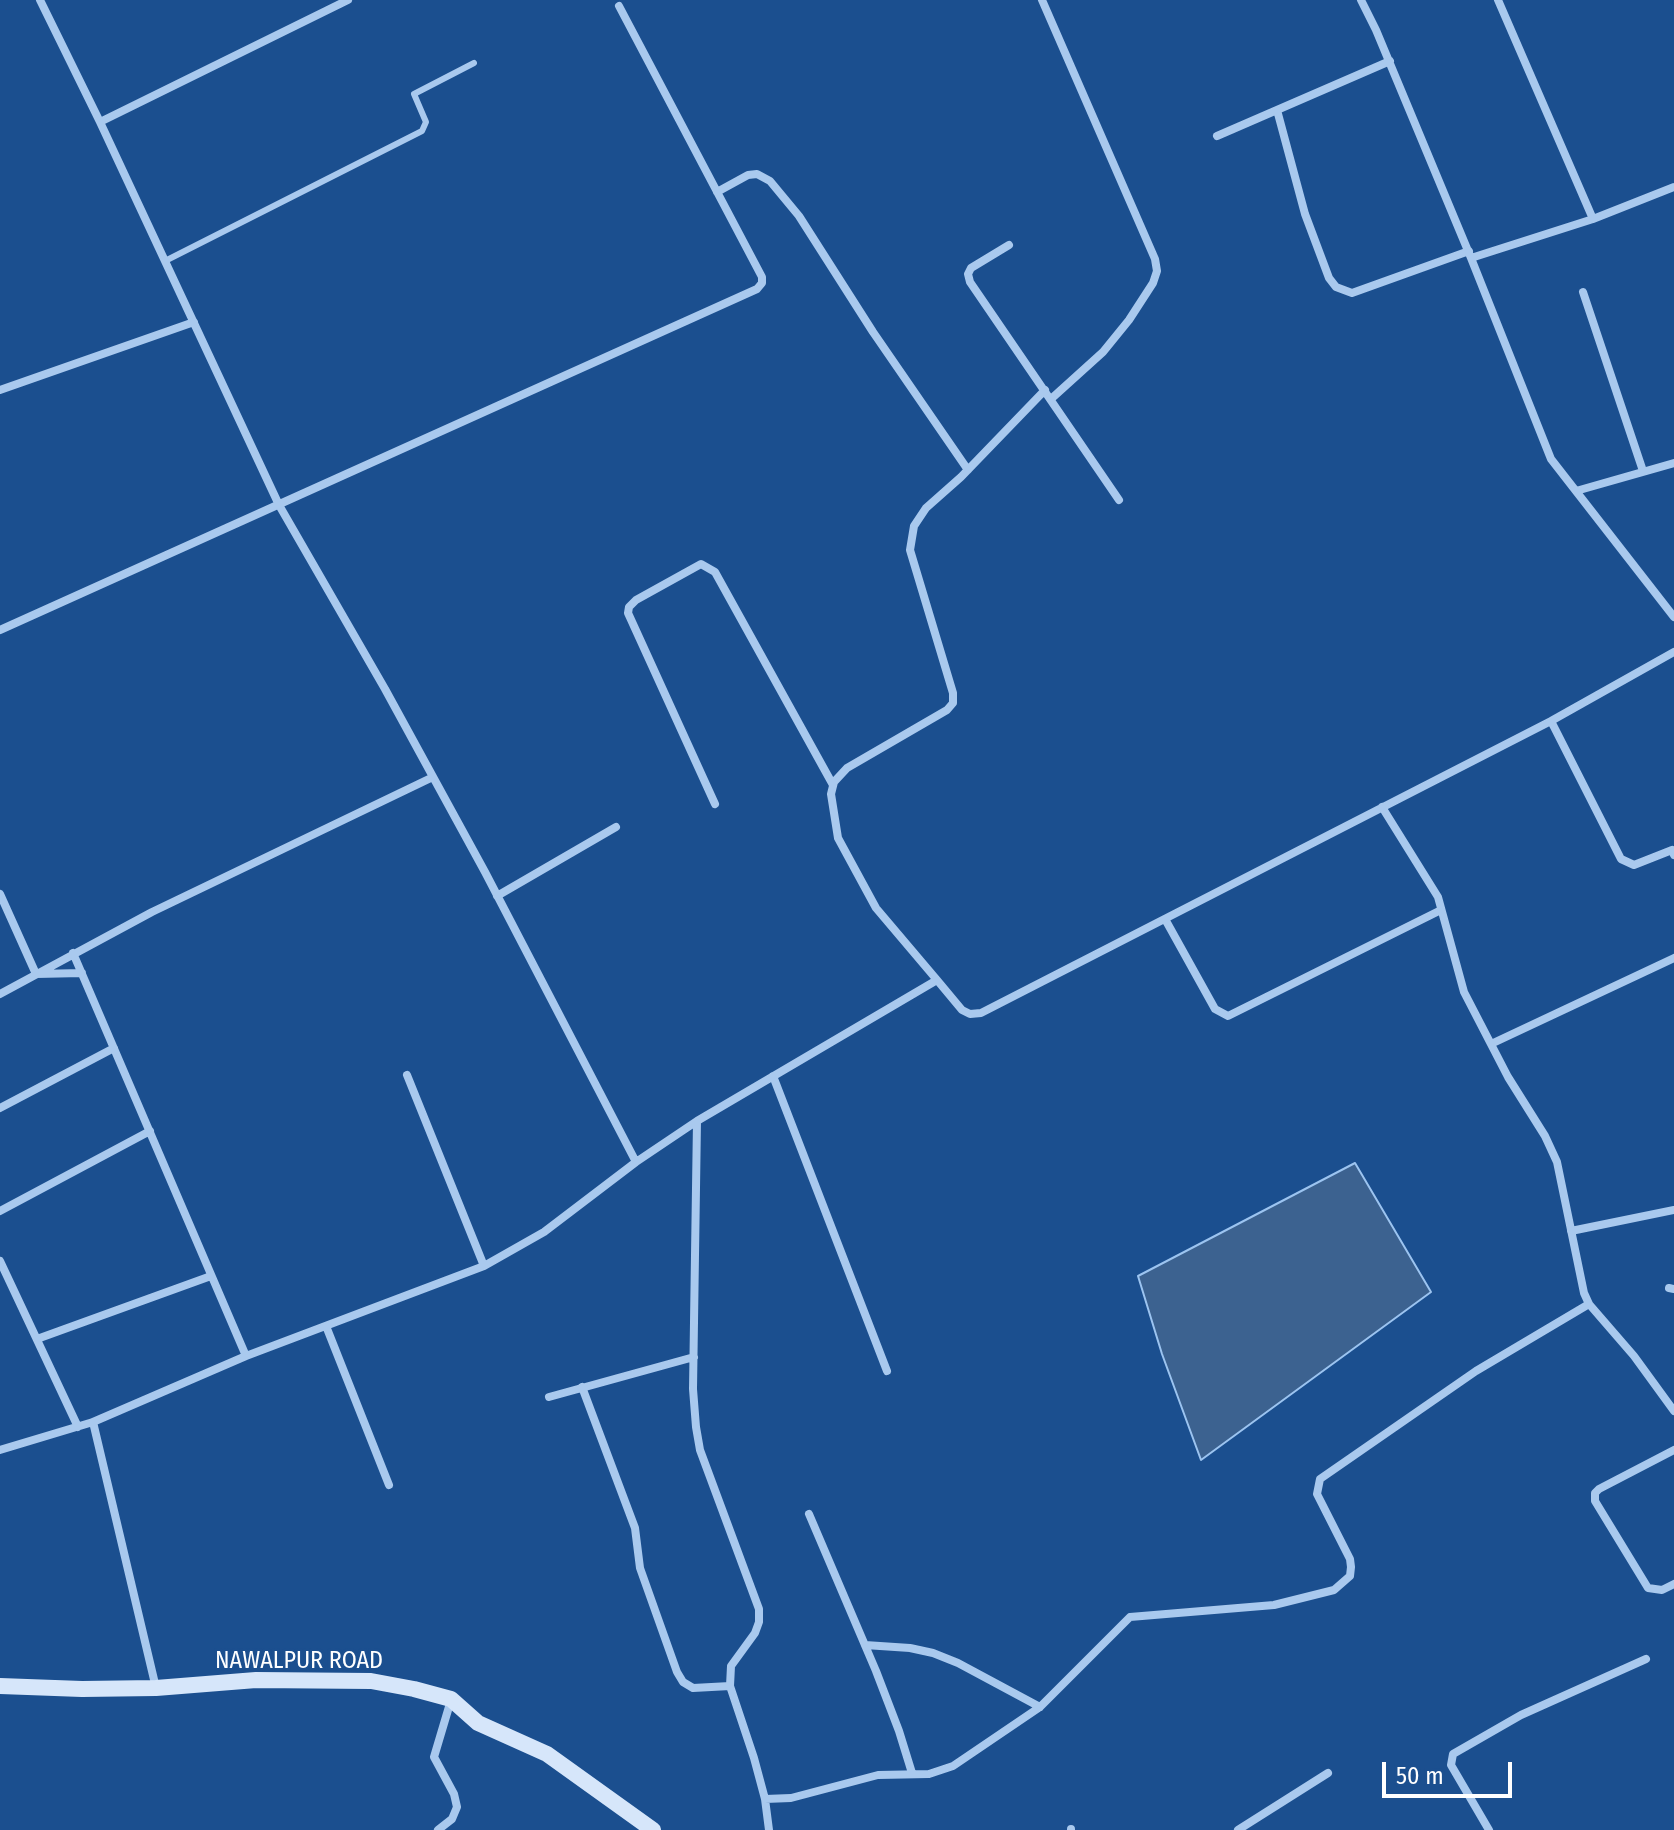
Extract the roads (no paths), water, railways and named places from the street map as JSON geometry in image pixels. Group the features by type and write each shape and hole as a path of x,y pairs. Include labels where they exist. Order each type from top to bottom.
{"street":[{"path":"40,0 279,505 433,777 636,1162"},
{"path":"100,122 348,0"},
{"path":"1042,0 1155,259 1157,271 1153,283 1129,320 1103,352 1051,399"},
{"path":"1361,0 1390,61 1470,254 1551,459 1674,617"},
{"path":"1498,0 1593,219"},
{"path":"0,630 757,289 762,277 619,6"},
{"path":"1217,136 1390,61"},
{"path":"1277,110 1305,214 1329,278 1336,287 1352,293 1470,254 1593,219 1674,187"},
{"path":"717,192 748,175 763,176 770,181 799,216 873,332 968,470"},
{"path":"1009,245 971,268 968,274 970,282 1119,500"},
{"path":"1583,292 1643,471"},
{"path":"0,390 194,322"},
{"path":"1045,390 920,516 914,526 910,550 953,693 953,703 947,710 847,768 833,785 831,794 838,838 876,908 962,1010 970,1014 981,1013 1551,721 1674,652"},
{"path":"1576,491 1674,463"},
{"path":"715,804 628,613 636,600 701,564 715,572 833,785"},
{"path":"1551,721 1621,859 1634,865 1673,851"},
{"path":"0,994 73,953 433,777"},
{"path":"1382,807 1438,897 1464,992 1557,1162 1581,1284 1589,1304 1634,1356 1674,1411"},
{"path":"497,896 616,827"},
{"path":"0,894 36,974"},
{"path":"1165,919 1215,1009 1228,1016 1441,910"},
{"path":"73,953 246,1356"},
{"path":"1491,1044 1674,958"},
{"path":"36,974 82,973"},
{"path":"0,1450 93,1422 246,1356 484,1266 544,1232 636,1162 697,1121 937,980"},
{"path":"0,1108 114,1048"},
{"path":"407,1075 484,1266"},
{"path":"773,1076 887,1371"},
{"path":"697,1121 693,1389 700,1450 759,1609 755,1633 731,1666 730,1686 765,1799 769,1830"},
{"path":"0,1211 150,1131"},
{"path":"1571,1231 1674,1210"},
{"path":"0,1261 78,1427"},
{"path":"37,1339 211,1276"},
{"path":"765,1799 791,1798 878,1775 929,1774 953,1766 1040,1707 1130,1617 1274,1605 1334,1590 1350,1576 1350,1559 1317,1494 1320,1479 1476,1371 1589,1304"},
{"path":"326,1326 389,1485"},
{"path":"549,1397 694,1357"},
{"path":"582,1387 635,1528 640,1568 677,1672 683,1682 693,1688 730,1686"},
{"path":"93,1422 156,1688"},
{"path":"1674,1450 1595,1493 1595,1501 1648,1588 1662,1590 1674,1584"},
{"path":"809,1514 865,1645 912,1773"},
{"path":"865,1645 933,1653 985,1676 1040,1707"},
{"path":"1489,1830 1451,1765 1453,1754 1521,1715 1646,1659"},
{"name":"NAWALPUR ROAD","path":"0,1686 82,1689 156,1688 256,1680 371,1681 451,1699 478,1723 547,1754 653,1830"},
{"path":"438,1830 452,1819 457,1807 454,1794 434,1757 451,1699"},
{"path":"1238,1830 1328,1773"}],"lane":[{"path":"165,261 422,131 426,122 414,94 474,63"}],"water":[{"path":"1355,1163 1431,1292 1201,1460 1162,1354 1138,1276"}]}
